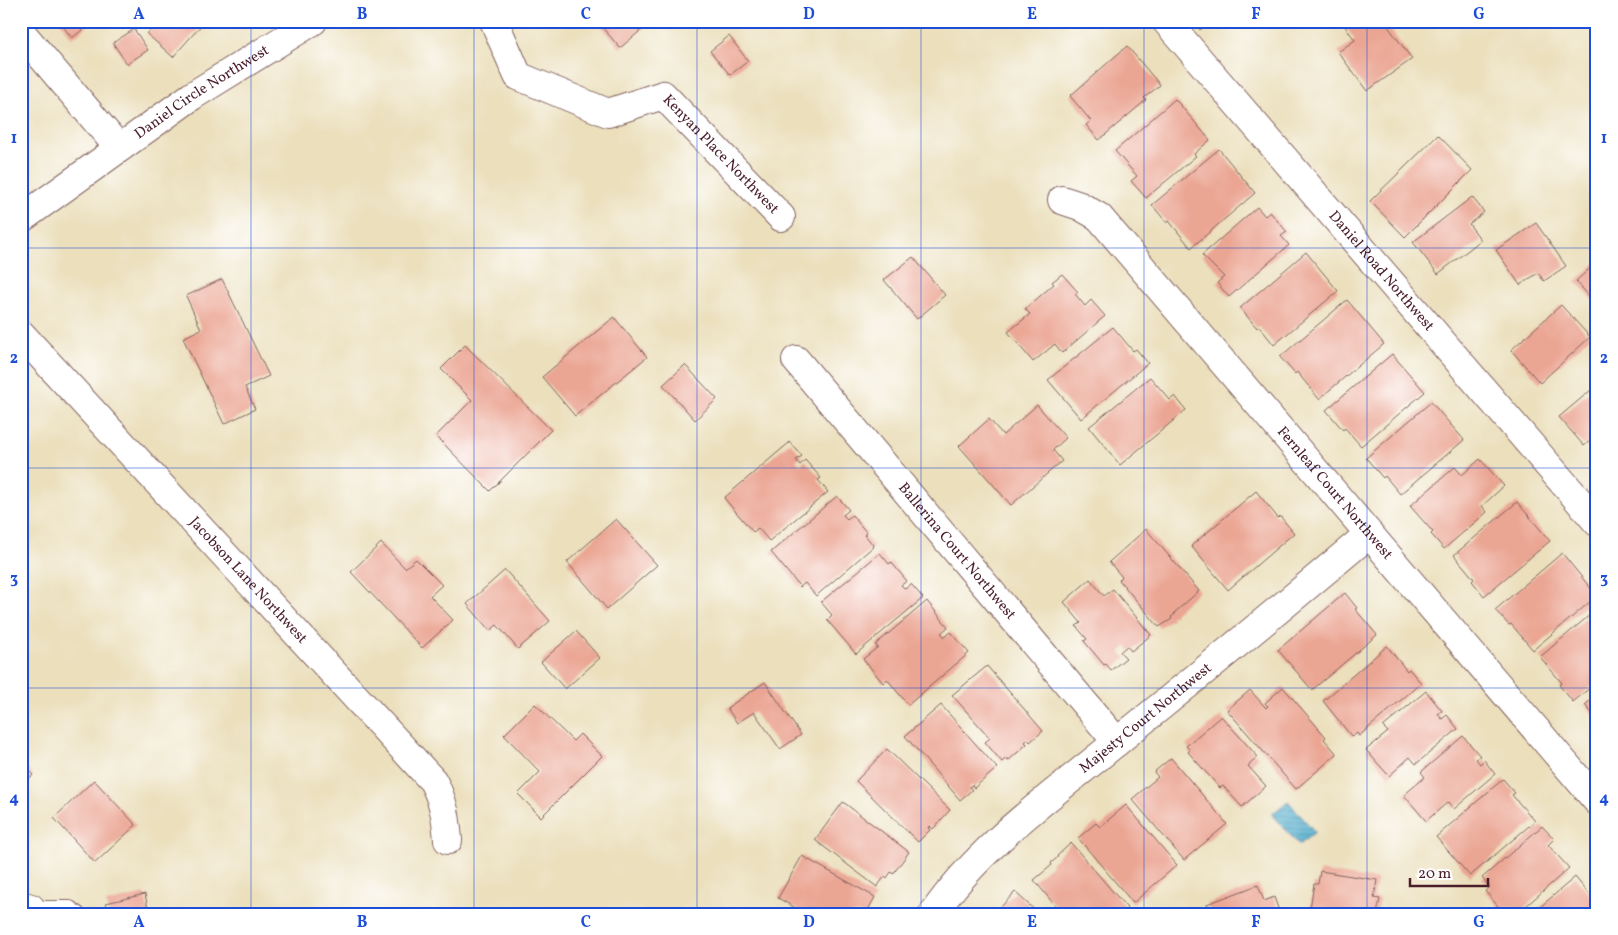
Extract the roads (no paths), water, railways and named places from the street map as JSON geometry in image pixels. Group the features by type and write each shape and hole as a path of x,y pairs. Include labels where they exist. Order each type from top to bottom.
{"street":[{"name":"Daniel Circle Northwest","path":"21,219 192,96 312,21"},
{"name":"Kenyan Place Northwest","path":"494,21 518,76 608,113 663,95 781,217"},
{"name":"Daniel Road Northwest","path":"1166,21 1597,522"},
{"path":"21,32 119,148"},
{"name":"Fernleaf Court Northwest","path":"1062,200 1080,206 1099,217 1597,801"},
{"name":"Jacobson Lane Northwest","path":"21,334 433,781 442,798 446,815 448,840"},
{"name":"Ballerina Court Northwest","path":"796,360 1117,742"},
{"name":"Majesty Court Northwest","path":"933,914 945,896 997,841 1369,534"}],"lane":[{"path":"27,909 70,908 78,914"}],"water":[{"path":"1288,801 1315,832 1299,845 1272,814"}]}
